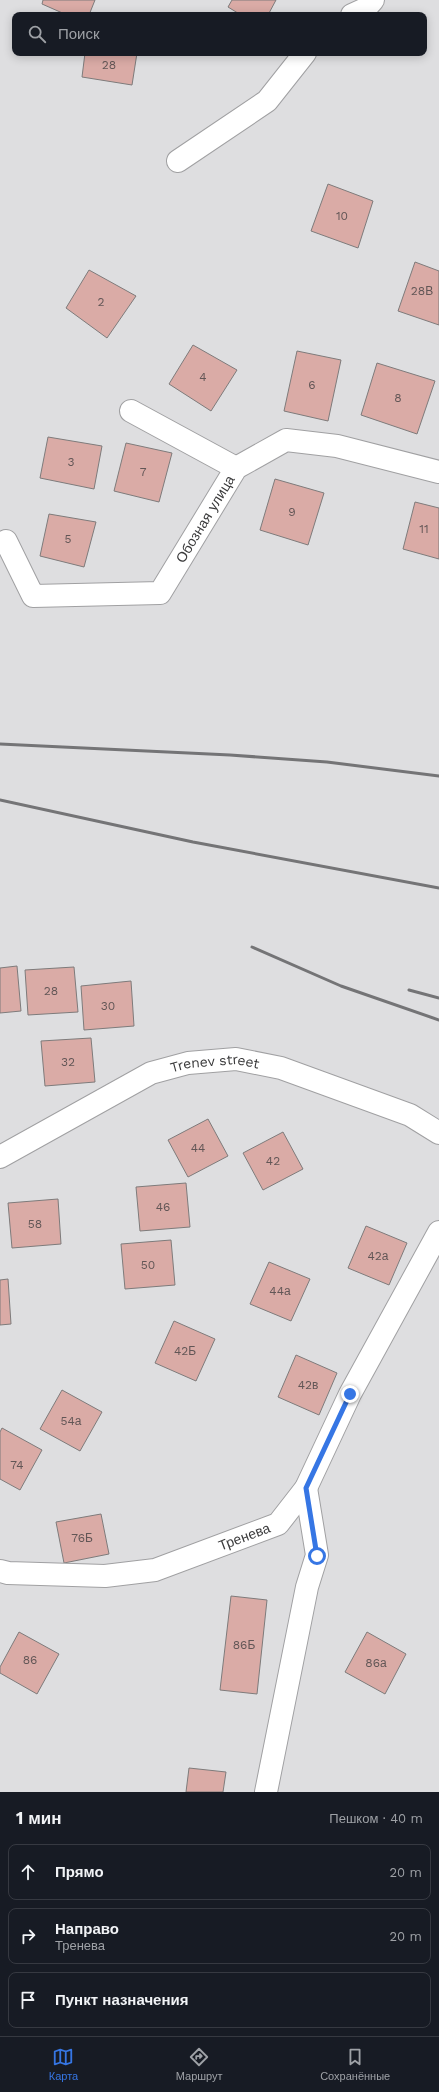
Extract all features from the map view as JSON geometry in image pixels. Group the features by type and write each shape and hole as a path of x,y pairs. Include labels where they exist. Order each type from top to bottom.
{"street":[{"path":"358,12 365,9 373,0"},
{"path":"178,161 267,101 303,56"},
{"path":"131,411 236,468"},
{"name":"Обозная улица","path":"6,542 33,596 160,593 236,468 286,440 337,446 439,472"},
{"name":"Trenev street","path":"0,1157 151,1074 188,1063 236,1059 281,1068 410,1115 439,1133"},
{"name":"Тренева","path":"0,1571 8,1573 105,1576 155,1570 278,1524 306,1488 350,1394 439,1232"},
{"path":"266,1792 307,1587 317,1556 306,1488"}],"building":[{"path":"43,0 95,0 90,12 60,12 42,4"},
{"path":"232,0 276,0 270,12 236,12 228,7"},
{"path":"85,56 137,56 132,85 82,77"},
{"path":"328,184 373,201 358,248 311,231"},
{"path":"415,262 439,271 439,325 398,311"},
{"path":"89,270 136,296 107,338 66,308"},
{"path":"193,345 237,370 211,411 169,384"},
{"path":"297,351 341,360 328,421 284,411"},
{"path":"377,363 435,381 417,434 361,415"},
{"path":"48,437 102,446 94,489 40,478"},
{"path":"126,443 172,453 159,502 114,491"},
{"path":"275,479 324,493 308,545 260,530"},
{"path":"415,502 439,508 439,559 403,549"},
{"path":"49,514 96,522 84,567 40,556"},
{"path":"17,966 21,1011 0,1013 0,968"},
{"path":"74,967 78,1012 28,1015 25,970"},
{"path":"131,981 134,1026 84,1030 81,986"},
{"path":"91,1038 95,1082 45,1086 41,1041"},
{"path":"208,1119 228,1156 188,1177 168,1140"},
{"path":"283,1132 303,1169 263,1190 243,1153"},
{"path":"186,1183 190,1227 140,1231 136,1187"},
{"path":"58,1199 61,1244 12,1248 8,1203"},
{"path":"366,1226 407,1243 389,1285 348,1268"},
{"path":"171,1240 175,1285 125,1289 121,1244"},
{"path":"269,1262 310,1279 291,1321 250,1304"},
{"path":"8,1279 11,1324 0,1325 0,1280"},
{"path":"174,1321 215,1339 196,1381 155,1363"},
{"path":"296,1355 337,1373 319,1415 278,1397"},
{"path":"62,1390 102,1412 80,1451 40,1429"},
{"path":"2,1428 42,1450 20,1490 0,1479 0,1432"},
{"path":"101,1514 109,1554 64,1563 56,1522"},
{"path":"231,1596 267,1600 257,1694 220,1690"},
{"path":"19,1632 59,1654 37,1694 0,1673 0,1667"},
{"path":"367,1632 406,1654 385,1694 345,1672"},
{"path":"189,1768 226,1772 223,1792 186,1792"}],"railway":[{"path":"0,744 230,755 327,762 439,776"},
{"path":"0,800 193,842 439,888"},
{"path":"252,947 341,986 439,1020"},
{"path":"409,990 439,998"}],"route":[{"path":"317,1556 306,1488 350,1394"}]}
